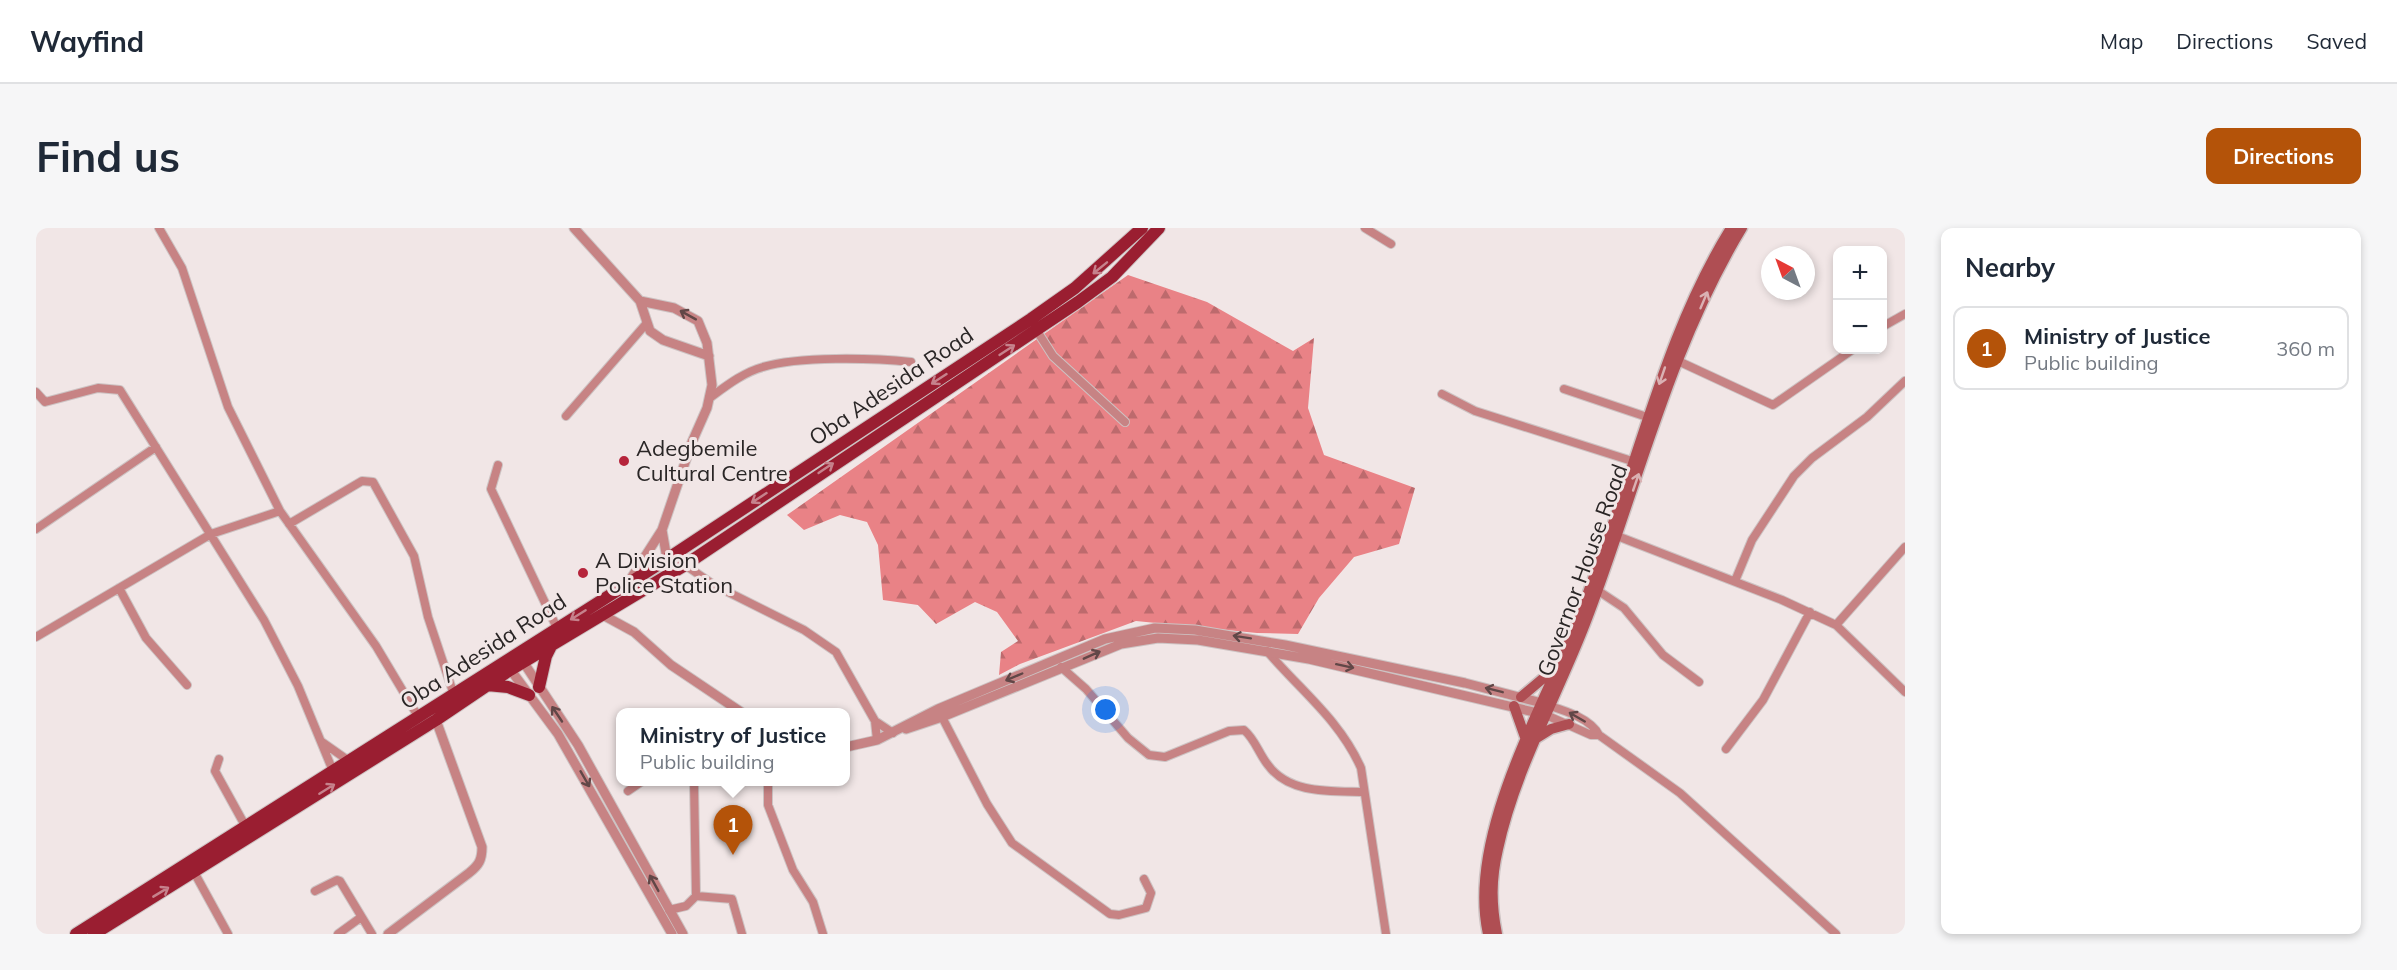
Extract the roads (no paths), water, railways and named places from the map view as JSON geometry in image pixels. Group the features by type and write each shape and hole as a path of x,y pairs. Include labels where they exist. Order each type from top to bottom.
{"main road":[{"name":"Oba Adesida Road","path":"520,658 557,628 672,556 1048,307 1112,258 1142,228"},
{"name":"Oba Adesida Road","path":"98,933 194,872 333,771 454,695 520,658 552,644 685,565 876,435 1037,331 1112,277 1159,228"},
{"name":"Governor House Road","path":"1488,934 1482,900 1484,876 1504,795 1598,590 1632,461 1666,362 1702,278 1731,228"},
{"name":"Governor House Road","path":"1543,709 1556,668 1614,534 1678,361 1715,273 1742,228"},
{"path":"487,685 534,691 552,644"},
{"name":"Oba Adesida Road","path":"76,934 436,720 487,685 507,665"},
{"path":"1521,697 1556,668"},
{"path":"1514,706 1530,738 1569,724"},
{"name":"Governor House Road","path":"1497,934 1491,893 1498,848 1530,738"}],"street":[{"path":"159,228 182,268 228,407 280,511 376,646 419,718"},
{"path":"573,228 640,301 646,324 657,337 709,356"},
{"path":"1365,228 1390,244"},
{"path":"628,583 662,530 692,442 711,397 709,356 703,328 694,317 674,308 640,301"},
{"path":"1887,324 1905,314"},
{"path":"566,416 646,324"},
{"path":"1037,331 1053,357 1125,422"},
{"path":"1678,361 1773,405 1846,354"},
{"path":"711,397 726,385 762,367 879,359 911,362"},
{"path":"1735,581 1752,540 1794,476 1812,458 1866,417 1905,381"},
{"path":"36,392 45,402 98,388 120,390 212,534 281,652 333,771"},
{"path":"1564,389 1647,417"},
{"path":"1442,394 1475,411 1632,461"},
{"path":"36,529 156,447"},
{"path":"498,465 491,489 557,628"},
{"path":"289,524 362,481 373,482 414,556 428,617 454,695"},
{"path":"36,637 212,534 280,511"},
{"path":"662,530 672,556 714,585 829,645 840,659 875,721 877,740"},
{"path":"1614,534 1735,581 1836,625 1905,692"},
{"path":"1836,625 1905,547"},
{"path":"119,588 147,638 187,685"},
{"path":"1598,590 1624,608 1663,655 1699,682"},
{"path":"1726,749 1763,700 1793,648 1810,612"},
{"path":"601,614 634,632 671,665 734,708"},
{"path":"850,746 877,740 938,709 1105,639 1155,627 1195,630 1285,645 1521,697 1591,735 1599,735"},
{"path":"875,721 897,731 942,717 1061,667 1121,644 1142,639 1198,640 1266,650 1385,675 1514,706 1543,709 1579,717 1599,735 1680,794 1836,934"},
{"path":"1266,650 1325,711 1350,744 1361,768 1386,934"},
{"path":"520,658 534,691 672,934"},
{"path":"507,665 534,691 578,745 683,934"},
{"path":"1061,667 1086,689 1128,738 1149,755 1165,757 1229,731 1244,730 1250,735 1266,763 1282,781 1321,791 1364,792"},
{"path":"942,717 998,823 1012,843 1110,914 1119,915 1146,908 1151,893 1144,879"},
{"path":"388,934 470,873 478,865 482,856 482,848 436,720"},
{"path":"321,742 350,762"},
{"path":"219,759 215,771 248,831"},
{"path":"628,791 635,786"},
{"path":"669,910 686,906 696,896 694,786"},
{"path":"768,786 768,805 793,870 813,902 823,934"},
{"path":"194,872 228,934"},
{"path":"315,891 339,879 360,918 372,934"},
{"path":"696,896 732,899 742,934"},
{"path":"338,934 360,918"}],"place":[{"name":"Adegbemile Cultural Centre","path":"624,461"},
{"name":"A Division Police Station","path":"583,573"},
{"name":"Ministry of Justice","path":"733,855"}]}
